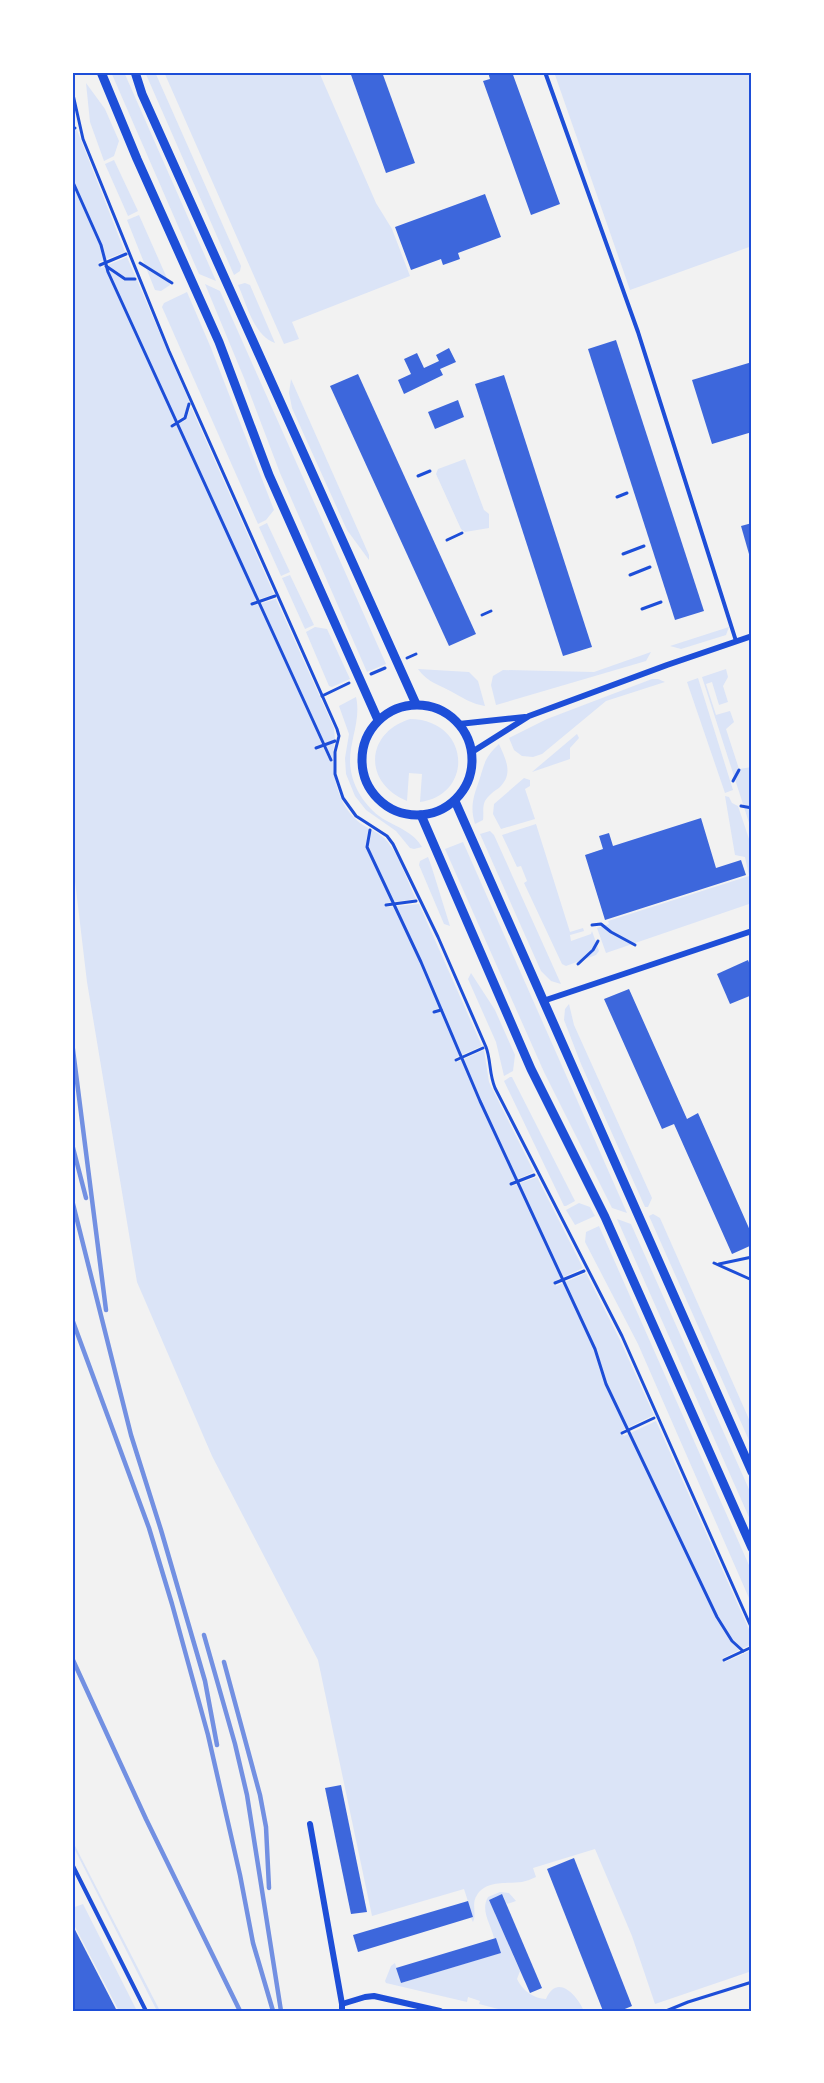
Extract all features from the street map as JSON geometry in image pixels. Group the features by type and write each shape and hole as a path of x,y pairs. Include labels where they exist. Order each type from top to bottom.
{"street":[{"path":"101,72 137,159 219,342 269,475 378,720"},
{"path":"135,72 142,94 416,704"},
{"path":"472,752 529,716 752,636"},
{"path":"416,704 432,706 447,713 468,737 472,752 470,778 464,790 445,808 421,815 392,810 380,801 365,781 361,760 365,739 378,720 402,706 416,704"},
{"path":"459,724 529,716"},
{"path":"455,801 752,1472"},
{"path":"421,815 531,1069 606,1217 752,1548"},
{"path":"543,1001 752,931"},
{"path":"310,1824 342,2007 365,1997 374,1996 440,2011"}],"lane":[{"path":"545,72 636,326 736,641"},
{"path":"72,1864 146,2011"}],"path":[{"path":"72,90 83,139 169,351 339,736 335,761 340,791 356,816 387,836 393,844 438,937 486,1047 495,1088 622,1336 752,1629"},
{"path":"72,180 101,245 105,265 331,760"},
{"path":"100,265 105,265 126,254"},
{"path":"140,263 172,283"},
{"path":"105,265 125,279 135,279"},
{"path":"172,426 185,418 189,404"},
{"path":"188,463 194,461"},
{"path":"418,476 430,471"},
{"path":"617,497 627,493"},
{"path":"447,540 462,533"},
{"path":"623,554 644,546"},
{"path":"630,575 650,567"},
{"path":"252,604 275,596"},
{"path":"642,609 661,602"},
{"path":"482,615 491,610"},
{"path":"322,696 351,682"},
{"path":"316,748 335,741"},
{"path":"733,781 739,770"},
{"path":"741,806 752,808"},
{"path":"370,830 367,847 517,1182 595,1349 606,1384 717,1617 732,1641 743,1651"},
{"path":"386,905 416,901"},
{"path":"592,925 601,924 635,945"},
{"path":"578,964 593,950 598,941"},
{"path":"434,1012 441,1010"},
{"path":"456,1060 483,1048"},
{"path":"511,1184 534,1175"},
{"path":"752,1257 723,1264 714,1263 752,1280"},
{"path":"555,1283 584,1271"},
{"path":"622,1433 654,1418"},
{"path":"724,1660 752,1647"},
{"path":"666,2011 752,1982"},
{"path":"669,2001 672,2008"}],"shaded area":[{"path":"111,72 124,72 216,281 199,274"},
{"path":"145,72 155,72 241,266 240,271 234,275"},
{"path":"164,72 319,72 376,203 392,229 410,276 292,322 299,339 284,344"},
{"path":"554,72 752,72 752,246 630,290"},
{"path":"86,83 105,109 119,141 114,156 104,161 90,122"},
{"path":"77,130 125,252 99,262 101,268 127,257 189,401 184,416 171,424 172,427 186,420 191,407 274,594 251,602 252,606 276,599 334,728 335,740 316,746 317,750 334,743 333,765 337,787 345,807 360,823 387,841 400,862 416,899 386,903 387,907 419,904 482,1046 455,1058 457,1062 484,1050 489,1082 534,1172 511,1182 512,1186 537,1177 583,1268 555,1281 556,1286 586,1273 654,1415 621,1431 624,1436 656,1421 752,1636 752,1644 723,1658 725,1662 752,1650 752,1971 655,2004 632,1936 595,1849 533,1868 536,1877 527,1881 486,1887 475,1898 473,1922 464,1889 372,1916 318,1660 212,1456 137,1282 87,982 72,856 72,131"},
{"path":"114,160 138,211 128,216 105,164"},
{"path":"139,215 170,285 161,291 155,290 127,220"},
{"path":"245,283 250,285 275,343 261,333 252,318 238,285"},
{"path":"205,284 220,291 386,664 367,672 280,473"},
{"path":"187,292 274,510 266,520 258,524 162,307 164,303"},
{"path":"291,379 369,555 369,560 347,530 292,408 289,393"},
{"path":"465,459 484,510 489,514 489,528 465,532 461,529 436,474 438,469"},
{"path":"267,523 290,572 281,576 259,527"},
{"path":"290,575 314,625 305,629 282,578"},
{"path":"315,627 327,629 350,679 332,687 329,686 306,632"},
{"path":"729,627 726,635 681,649 670,646"},
{"path":"651,652 646,661 496,705 491,685 493,676 503,670 594,672"},
{"path":"418,669 469,672 478,681 485,706 469,701 434,683"},
{"path":"726,669 728,677 723,686 728,702 719,705 712,682 706,684 716,715 730,711 734,722 726,729 739,769 752,767 752,832 702,677"},
{"path":"698,678 733,790 725,793 687,682"},
{"path":"652,679 665,682 606,701 542,754 533,757 522,756 514,750 509,738 547,719"},
{"path":"356,697 357,716 350,762 355,785 373,811 410,834 422,847 410,848 396,831 366,810 355,796 346,774 345,758 349,734 339,706"},
{"path":"410,719 430,723 445,731 454,744 458,758 457,773 450,786 438,796 420,802 422,774 409,773 407,801 393,793 383,783 377,771 375,758 384,735 395,726"},
{"path":"577,734 579,738 570,748 570,759 532,772"},
{"path":"499,744 507,767 506,777 504,783 486,799 483,820 475,824 472,808 475,792 490,753"},
{"path":"524,778 530,780 530,786 525,789 535,819 501,829 493,814 494,804"},
{"path":"725,796 738,806 752,848 752,903 606,953 597,928 609,924 608,921 749,876 745,857 735,855"},
{"path":"536,824 570,932 583,928 584,931 570,935 571,941 591,934 592,931 599,951 596,955 566,966 562,964 524,883 527,881 521,866 517,867 502,835"},
{"path":"490,831 494,835 561,984 551,981 541,971 480,834"},
{"path":"463,842 627,1213 612,1208 544,1072 445,849"},
{"path":"428,857 450,926 444,924 419,865 420,861"},
{"path":"471,973 495,1010 515,1055 513,1071 504,1076 496,1042 468,979"},
{"path":"569,1004 574,1025 652,1198 648,1207 645,1207 581,1064 564,1020 565,1009"},
{"path":"510,1077 575,1201 566,1206 504,1081"},
{"path":"579,1203 590,1207 595,1216 575,1225 566,1210"},
{"path":"653,1214 660,1218 752,1426 752,1447 649,1216"},
{"path":"617,1219 631,1224 752,1496 752,1524"},
{"path":"599,1226 752,1572 752,1605 638,1344 585,1242 586,1232"},
{"path":"72,1840 160,2011 157,2011"},
{"path":"500,1892 509,1893 516,1901 507,1904 502,1894 489,1900 520,1971 517,1979 519,1983 529,1993 542,1999 546,1999 556,1988 566,1989 577,1999 584,2011 506,2011 479,2004 480,2001 468,1997 467,2002 386,1983 391,1966 395,1963 401,1983 500,1953 485,1907 488,1897"},
{"path":"83,1904 137,2011 119,2011 72,1921 72,1908"}],"building":[{"path":"350,72 382,72 415,163 386,173"},
{"path":"488,72 512,72 560,204 531,215 483,81 490,79"},
{"path":"485,194 501,237 458,253 460,259 443,265 441,259 411,270 395,227"},
{"path":"616,340 704,611 675,620 588,349"},
{"path":"449,348 456,362 440,369 443,375 404,394 398,380 411,374 404,359 417,353 424,368 439,361 436,355"},
{"path":"752,362 752,432 712,444 692,380"},
{"path":"358,374 476,634 449,646 330,386"},
{"path":"504,375 592,647 563,656 475,384"},
{"path":"458,400 464,417 435,429 428,412"},
{"path":"752,523 752,560 751,561 741,526"},
{"path":"701,818 716,868 741,860 746,875 605,920 585,855 603,849 599,836 609,833 613,846"},
{"path":"748,960 752,970 752,995 730,1004 717,974"},
{"path":"629,989 687,1119 698,1113 752,1235 752,1245 732,1254 674,1124 662,1129 604,999"},
{"path":"341,1785 367,1912 351,1914 325,1788"},
{"path":"574,1858 632,2006 620,2011 603,2011 547,1869"},
{"path":"502,1894 542,1988 530,1993 489,1900"},
{"path":"468,1901 473,1917 358,1952 353,1935"},
{"path":"72,1924 117,2011 72,2011"},
{"path":"496,1938 501,1953 401,1983 396,1968"}],"railway":[{"path":"72,1042 106,1310"},
{"path":"72,1144 86,1198"},
{"path":"72,1200 131,1435 205,1681 217,1745"},
{"path":"72,1319 149,1528 172,1604 208,1735 253,1943 273,2011"},
{"path":"204,1635 247,1795 281,2011"},
{"path":"72,1658 146,1819 240,2011"},
{"path":"224,1662 260,1795 266,1827 269,1888"}]}
